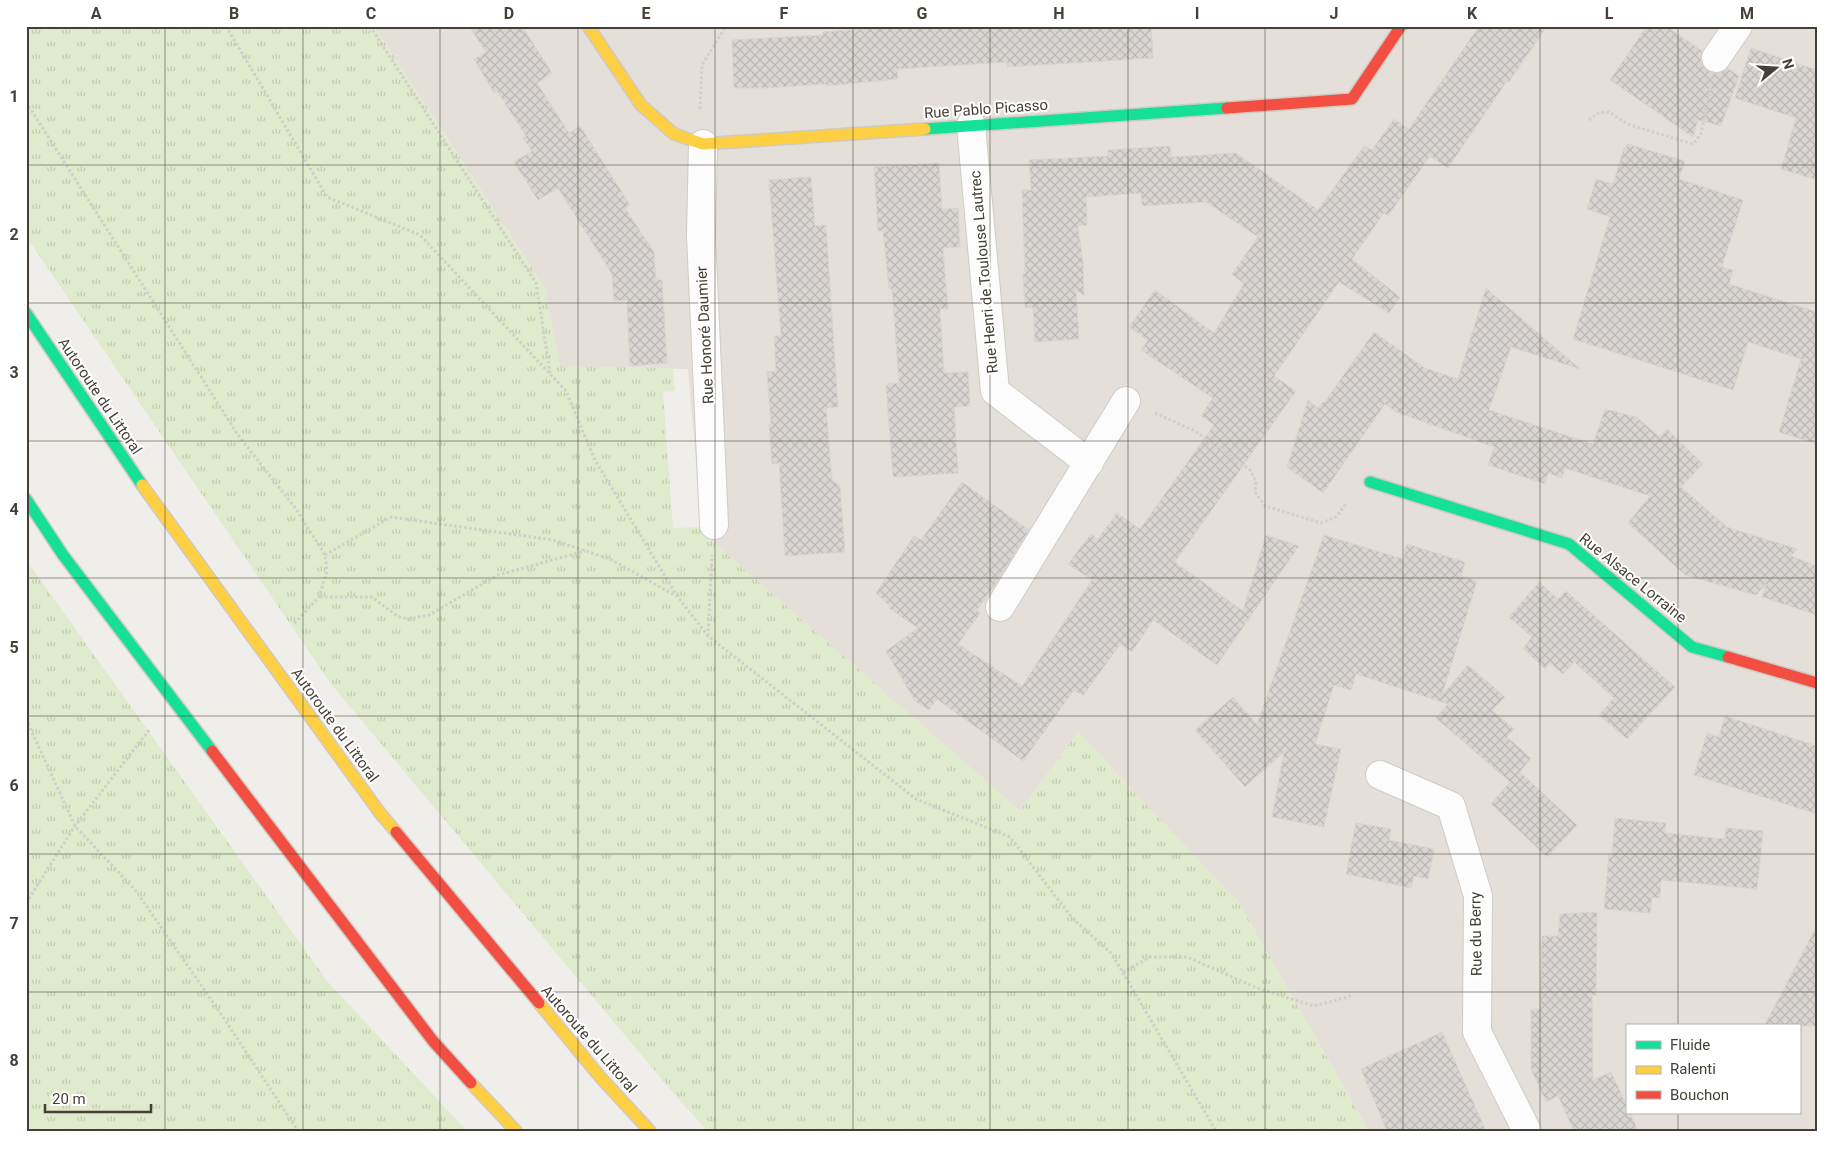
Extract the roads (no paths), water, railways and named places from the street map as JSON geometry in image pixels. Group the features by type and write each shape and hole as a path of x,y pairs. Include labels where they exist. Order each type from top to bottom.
{"main road":[{"name":"Rue Pablo Picasso","path":"588,26 640,105 674,134 703,144 1352,100 1401,26"},
{"name":"Autoroute du Littoral","path":"26,313 138,480 380,812 601,1078 650,1131"},
{"name":"Rue Alsace Lorraine","path":"1370,482 1570,544 1692,647 1817,683"},
{"path":"26,499 62,555 433,1041 516,1131"}],"street":[{"path":"1716,58 1738,26"},
{"name":"Rue Henri de Toulouse Lautrec","path":"971,125 995,391 1089,463"},
{"name":"Rue Honoré Daumier","path":"703,144 701,235 714,525"},
{"path":"1000,607 1126,401"},
{"name":"Rue du Berry","path":"1380,775 1451,806 1478,896 1477,1032 1527,1131"}]}
